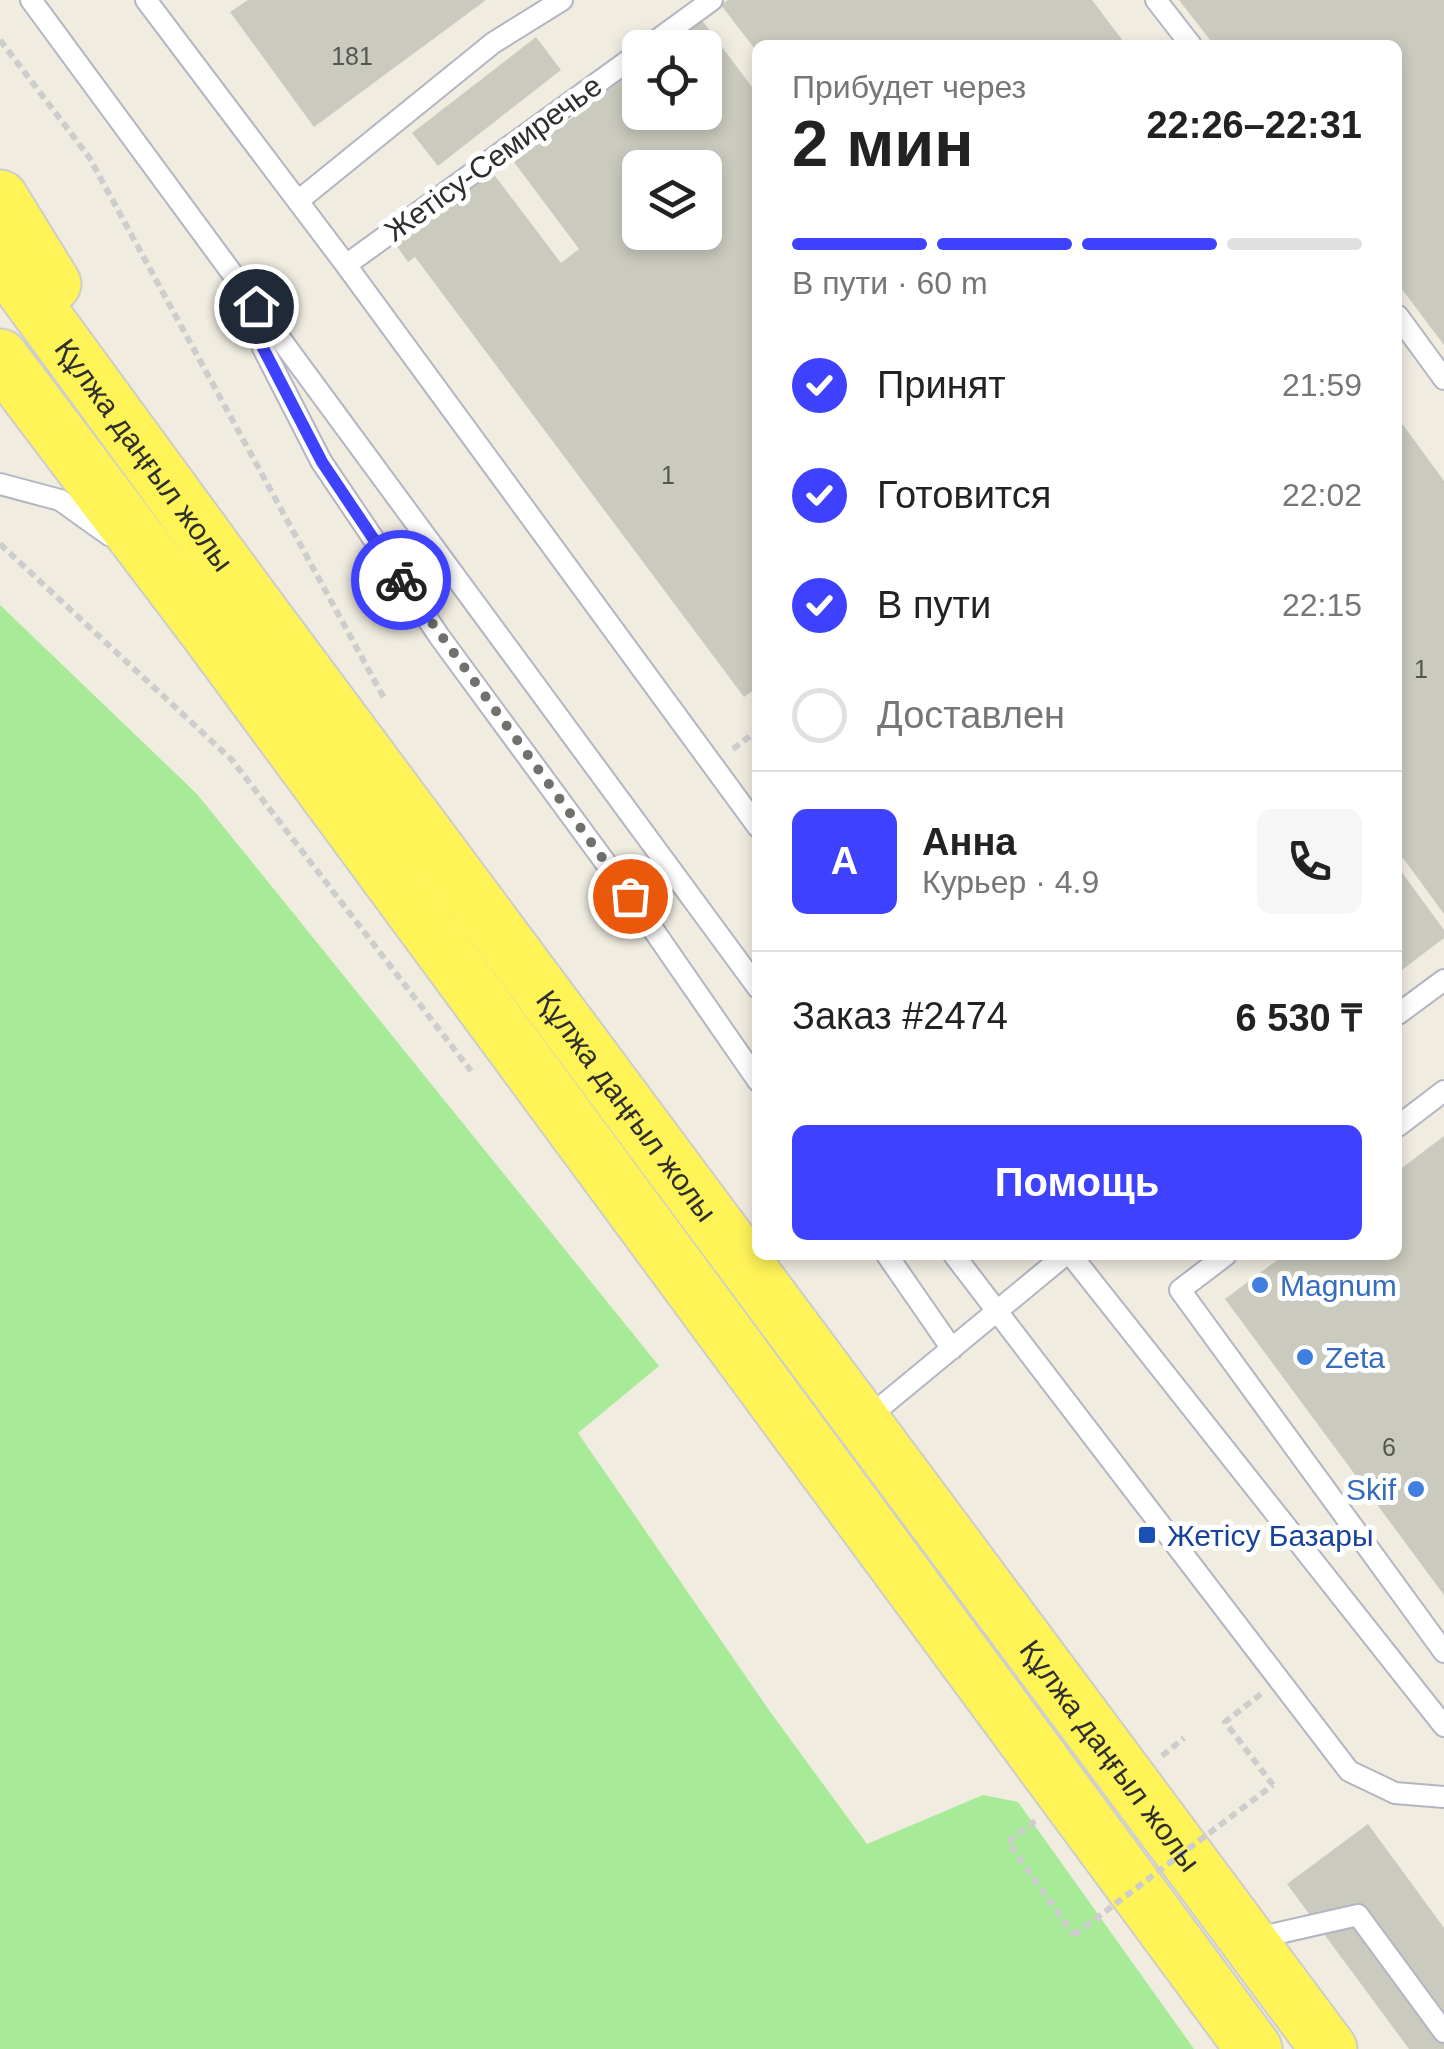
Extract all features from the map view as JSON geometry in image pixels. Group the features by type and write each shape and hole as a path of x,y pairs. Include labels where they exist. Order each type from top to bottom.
{"main road":[{"path":"0,198 251,600"},
{"name":"Құлжа даңғыл жолы","path":"0,257 1328,2049"},
{"name":"Құлжа даңғыл жолы","path":"0,358 211,636 1254,2049"}],"lane":[{"path":"31,0 752,980"},
{"path":"146,0 346,265 752,819"},
{"path":"298,201 494,43 562,0"},
{"path":"671,30 712,0"},
{"path":"1156,0 1187,40"},
{"name":"Жетісу-Семиречье","path":"346,265 622,65"},
{"path":"256,306 263,348 322,462 439,636 630,896 752,1072"},
{"path":"1402,322 1444,380"},
{"path":"0,484 60,500 118,542 211,636"},
{"path":"1402,1011 1444,980"},
{"path":"1402,1123 1444,1090"},
{"path":"890,1260 952,1350"},
{"path":"958,1260 1350,1771 1395,1793 1444,1796"},
{"path":"864,1421 1062,1260"},
{"path":"1072,1260 1444,1726"},
{"path":"1219,1260 1180,1290 1444,1652"},
{"path":"1248,1940 1358,1915 1444,2032"}],"path":[{"path":"0,40 89,158 385,700"},
{"path":"0,544 232,760 476,1077"},
{"path":"1008,1842 1074,1936 1272,1785 1226,1722 1280,1679"},
{"path":"1157,1761 1184,1738"}],"green space":[{"path":"0,605 197,794 659,1366 578,1433 771,1713 867,1844 983,1795 1018,1802 1194,2049 0,2049"}],"building":[{"path":"248,0 486,0 314,127 230,12"},
{"path":"728,0 1092,0 1122,40 752,40 752,45 721,5"},
{"path":"1179,0 1444,0 1444,345 1402,289 1402,40 1210,40"},
{"path":"701,19 709,30 687,30"},
{"path":"536,37 561,70 438,166 412,133"},
{"path":"722,47 752,87 752,691 744,697 415,257 408,262 396,245 492,172 561,263 579,249 514,162 622,80 622,130 722,130"},
{"path":"1402,423 1444,481 1444,914 1403,858"},
{"path":"1402,872 1444,930 1444,938 1402,970"},
{"path":"1444,1136 1444,1595 1225,1299 1277,1260 1402,1260 1402,1168"},
{"path":"1368,1824 1444,1928 1444,2049 1409,2049 1287,1884"}],"way so far":[{"path":"401,580 630,896"}],"place":[{"name":"Magnum","path":"1260,1285"},
{"name":"Zeta","path":"1305,1357"},
{"name":"Skif","path":"1416,1489"},
{"name":"Жетісу Базары","path":"1147,1535"}],"route":[{"path":"256,306 263,348 322,462 401,580"}]}
